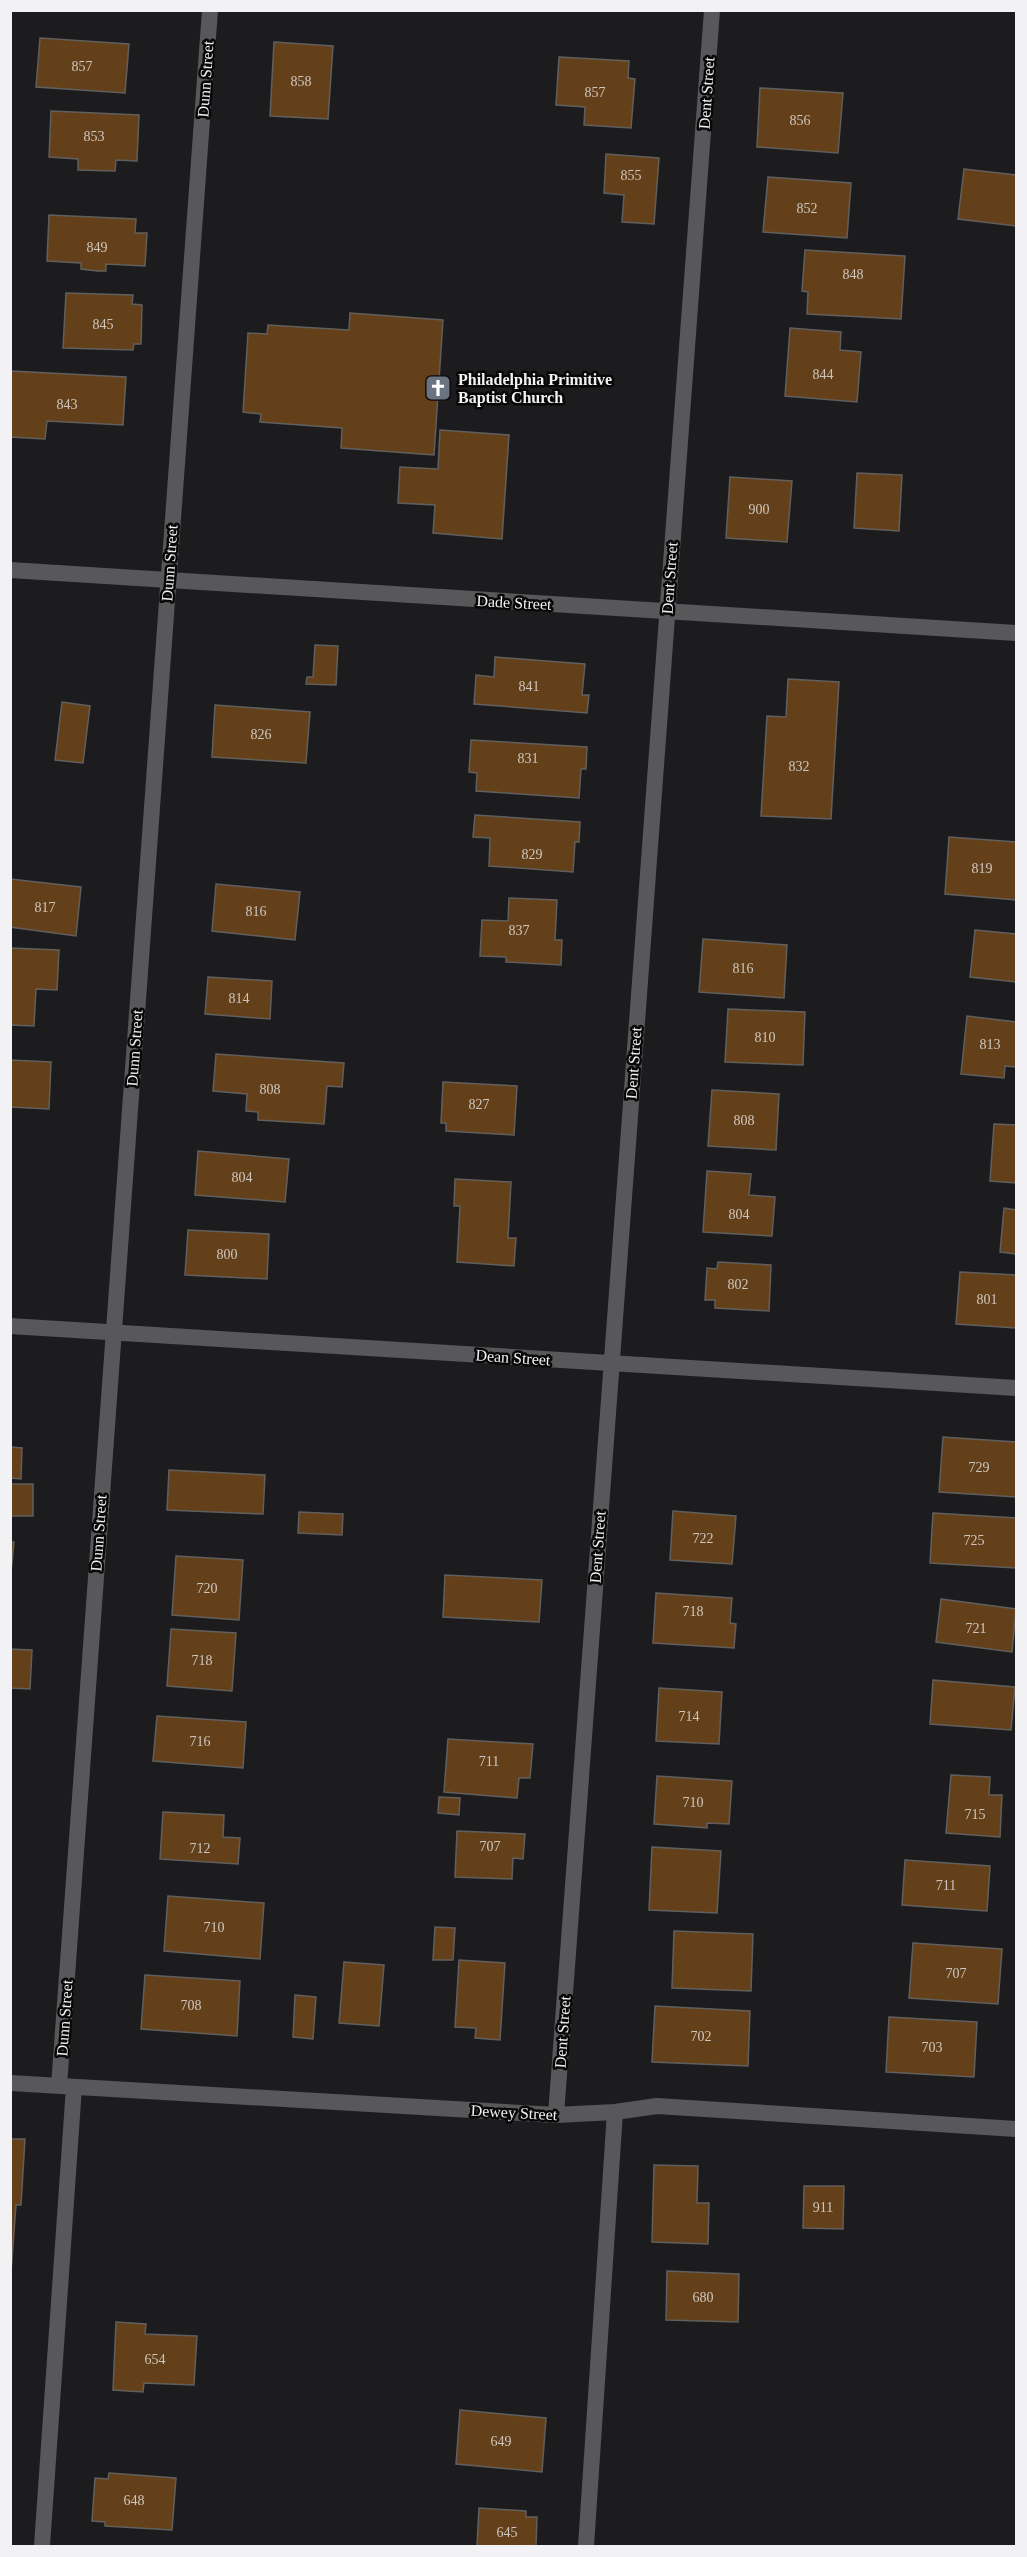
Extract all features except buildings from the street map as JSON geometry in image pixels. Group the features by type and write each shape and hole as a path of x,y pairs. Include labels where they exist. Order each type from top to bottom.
{"street":[{"name":"Dunn Street","path":"42,2547 66,2087 113,1332 210,10"},
{"name":"Dent Street","path":"556,2115 712,10"},
{"name":"Dade Street","path":"10,570 1017,633"},
{"name":"Dean Street","path":"10,1326 1017,1388"},
{"name":"Dewey Street","path":"10,2083 556,2115 615,2112 657,2106 1017,2129"},
{"path":"586,2547 615,2112"}],"place":[{"name":"Philadelphia Primitive Baptist Church","path":"438,388"}]}
